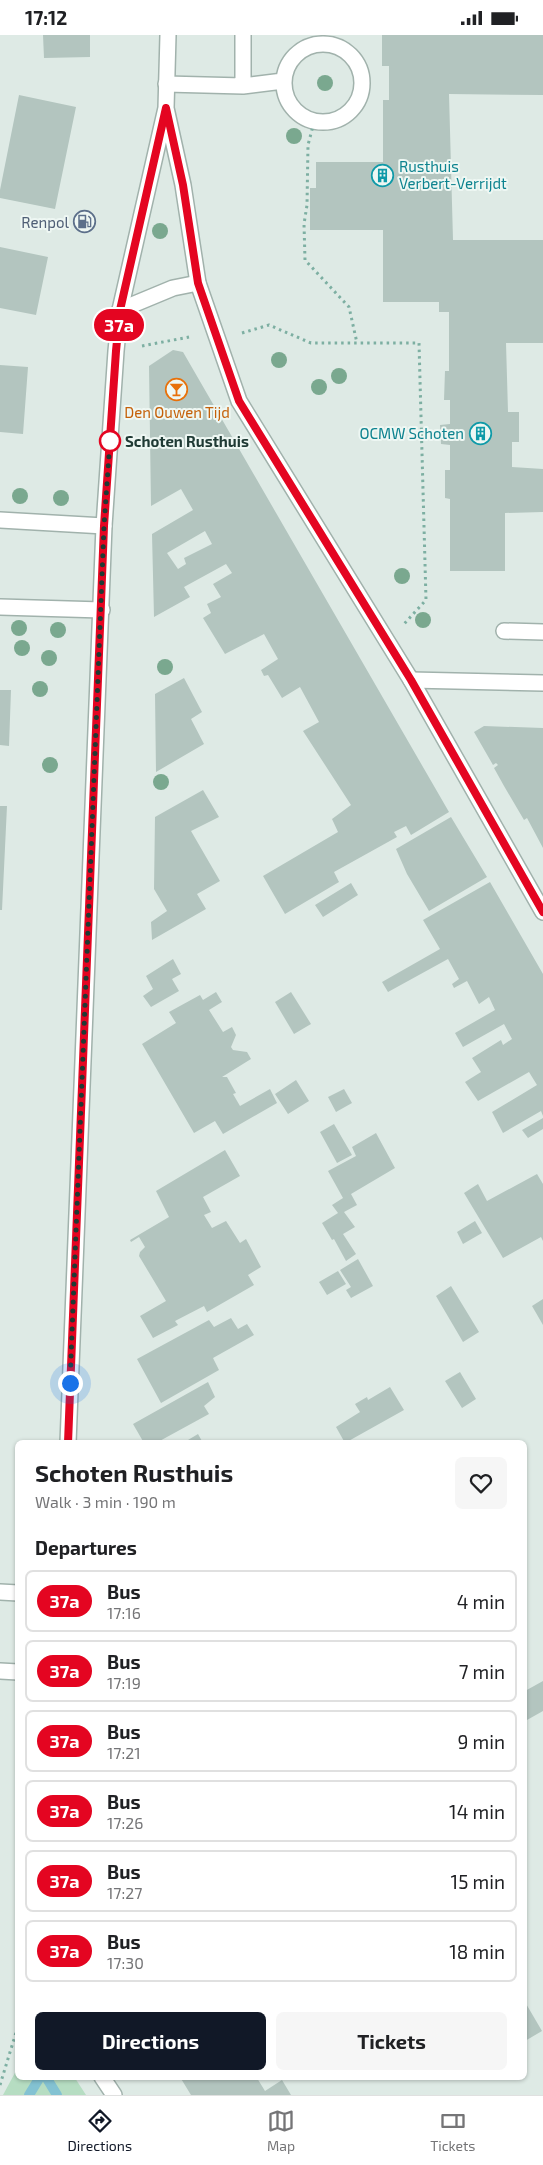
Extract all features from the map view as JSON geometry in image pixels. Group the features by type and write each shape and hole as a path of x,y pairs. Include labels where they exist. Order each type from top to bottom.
{"street":[{"path":"168,35 166,108 183,185 198,283 239,401 411,680 543,912"},
{"path":"243,35 243,86"},
{"path":"324,43 341,48 357,63 362,77 362,87 359,100 350,112 339,120 328,123 314,122 303,118 292,109 285,97 283,81 286,68 294,56 310,45 324,43"},
{"path":"166,85 243,86 283,81"},
{"path":"68,1440 104,526 116,351 120,310 166,108"},
{"path":"120,310 174,288 198,283"},
{"path":"0,520 104,526"},
{"path":"0,607 102,610"},
{"path":"504,631 543,632"},
{"path":"411,680 543,683"},
{"path":"0,1592 15,1593"},
{"path":"0,1671 15,1673"},
{"path":"104,2080 114,2095"}],"path":[{"path":"314,122 308,145 307,205 304,224 305,260 349,307 357,343"},
{"path":"116,351 216,336 269,325 310,343 419,343 426,600 387,642"},
{"path":"0,2085 15,2036"}],"green space":[{"path":"15,2073 15,2080 76,2080 86,2095 3,2095"}],"building":[{"path":"43,35 90,35 90,57 44,58"},
{"name":"Rusthuis Verbert-Verrijdt","path":"382,35 543,35 543,95 449,94 453,240 543,240 543,343 506,343 508,412 519,412 519,442 512,442 512,467 543,469 543,512 505,513 505,571 450,571 450,499 445,498 445,470 450,470 450,445 441,444 440,425 450,424 450,400 444,400 445,371 449,371 449,312 439,312 439,302 383,302 383,230 310,230 310,188 316,188 316,162 383,162 383,100 389,100 389,66 382,66"},
{"path":"19,95 76,107 55,209 0,198"},
{"path":"0,247 48,257 36,315 0,308"},
{"path":"173,350 183,352 449,812 411,835 406,826 394,832 397,837 334,872 339,882 285,914 263,876 338,832 332,819 351,805 303,731 319,722 300,687 282,698 268,675 264,676 261,670 278,659 264,634 225,654 203,618 211,613 207,604 221,597 213,584 232,573 226,564 184,587 190,597 154,617 152,534 193,510 181,489 151,506 149,366","holes":["205,531 212,544 184,558 186,564 178,569 167,553"]},
{"path":"0,365 28,367 23,434 0,432"},
{"path":"184,678 202,712 191,719 204,744 156,772 155,694"},
{"path":"0,690 11,690 9,746 0,745"},
{"path":"484,726 543,728 543,848 527,818 524,820 494,768 498,765 496,763 493,765 474,732"},
{"path":"203,790 219,817 191,831 220,881 197,894 206,909 152,940 151,922 167,911 154,889 155,817"},
{"path":"0,806 7,806 2,910 0,910"},
{"path":"451,817 487,877 429,911 407,874 396,849"},
{"path":"490,882 543,974 543,1116 541,1111 503,1133 492,1112 537,1085 529,1072 478,1101 465,1082 481,1072 472,1058 501,1040 503,1045 512,1039 504,1024 463,1047 455,1033 495,1010 489,997 479,1004 467,981 454,988 452,984 459,979 448,959 388,992 382,982 440,949 423,920"},
{"path":"351,883 358,895 323,917 315,905"},
{"path":"173,959 181,974 172,979 179,991 151,1007 143,996 153,989 146,976"},
{"path":"216,992 222,1002 209,1010 223,1032 232,1027 236,1035 231,1047 233,1050 247,1052 251,1059 222,1077 227,1077 236,1093 233,1094 240,1106 270,1089 277,1103 223,1134 215,1121 194,1133 142,1044 176,1023 169,1012 200,995 203,1000"},
{"path":"291,992 311,1024 294,1034 275,1002"},
{"path":"296,1080 309,1101 288,1114 275,1094"},
{"path":"344,1089 352,1103 336,1112 328,1097"},
{"path":"543,1118 543,1129 528,1138 522,1130"},
{"path":"334,1124 352,1155 337,1163 320,1132"},
{"path":"376,1133 395,1168 351,1194 357,1205 344,1212 355,1227 343,1234 356,1254 346,1261 334,1239 332,1240 322,1223 338,1213 332,1205 343,1198 328,1171 356,1156 352,1147"},
{"path":"225,1150 240,1176 203,1197 211,1212 204,1215 212,1228 226,1221 240,1243 246,1239 261,1267 248,1275 254,1285 207,1312 204,1306 175,1321 178,1325 153,1338 140,1316 166,1301 139,1256 145,1247 139,1237 131,1242 130,1240 169,1217 156,1191"},
{"path":"537,1174 543,1184 543,1241 541,1237 503,1258 464,1193 478,1184 487,1201"},
{"path":"475,1221 482,1233 463,1244 457,1232"},
{"path":"358,1259 373,1286 351,1298 346,1290 351,1287 340,1270"},
{"path":"338,1271 346,1284 327,1295 319,1282"},
{"path":"451,1286 479,1332 463,1342 436,1296"},
{"path":"543,1299 543,1325 532,1306"},
{"path":"231,1318 238,1329 247,1324 254,1335 213,1358 219,1370 161,1403 137,1359 209,1320 214,1327"},
{"path":"460,1372 476,1399 462,1408 445,1381"},
{"path":"208,1382 215,1397 204,1406 209,1414 161,1440 142,1440 133,1424"},
{"path":"390,1387 404,1410 350,1440 343,1440 336,1427 360,1412 355,1404 367,1397 368,1400"},
{"path":"198,1434 201,1440 188,1440"},
{"path":"543,1681 543,1711 527,1720 527,1690"},
{"path":"527,2005 542,2031 527,2040"},
{"path":"182,2080 258,2080 265,2091 282,2080 291,2095 191,2095"}],"waterway":[{"path":"29,2095 38,2080"},
{"path":"48,2080 57,2095"}],"bus line":[{"name":"37a","path":"68,1440 104,526 116,351 120,310 166,108 183,185 198,283 239,401 411,680 543,912"}],"place":[{"name":"Rusthuis Verbert-Verrijdt","path":"383,175"},
{"name":"Renpol","path":"85,222"},
{"name":"Den Ouwen Tijd","path":"177,389"},
{"name":"OCMW Schoten","path":"480,433"},
{"name":"Schoten Rusthuis","path":"110,441"}],"route":[{"path":"70,1383 104,526 110,441"}]}
